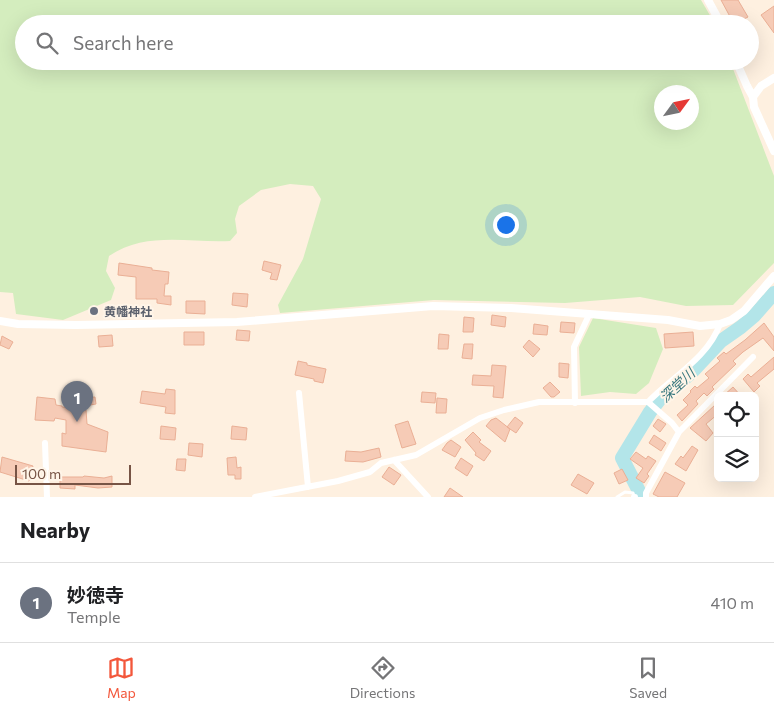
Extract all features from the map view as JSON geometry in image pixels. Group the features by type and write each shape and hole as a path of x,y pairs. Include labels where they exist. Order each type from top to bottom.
{"street":[{"path":"708,0 716,15"},
{"path":"740,70 753,97 754,107 774,151"},
{"path":"753,97 761,86 774,78"},
{"path":"0,321 18,324 76,325 237,322 433,306 511,308 668,320 700,326 720,324 731,320 744,311 774,276"},
{"path":"575,403 574,347 589,315"},
{"path":"255,497 338,482 370,472 381,463 416,455 480,418 504,410 539,402 648,402 693,362 716,336 720,324"},
{"path":"646,497 646,493 679,432 753,358"},
{"path":"299,393 308,487"},
{"path":"648,402 672,423 679,432"},
{"path":"45,443 47,497"},
{"path":"394,460 428,497"}],"lane":[{"path":"617,497 625,492 632,493 635,497"}],"green space":[{"path":"0,0 701,0 710,15 15,15 15,70 733,70 774,176 774,263 733,305 686,306 640,297 565,303 434,300 280,313 278,305 303,259 321,199 313,186 290,184 261,190 239,206 235,219 237,233 230,241 152,241 123,248 109,256 106,271 115,288 111,300 63,320 16,314 13,293 0,292"},
{"path":"593,318 656,328 663,349 649,383 636,394 610,392 581,396 579,347"}],"building":[{"path":"721,0 738,0 747,15 729,15"},
{"path":"774,6 774,33 761,15"},
{"path":"264,261 281,265 277,280 270,279 272,273 262,270"},
{"path":"119,263 169,272 164,296 171,296 171,305 157,303 157,299 136,299 136,277 118,275"},
{"path":"233,293 248,294 247,307 232,305"},
{"path":"186,301 205,301 205,314 186,313"},
{"path":"492,315 506,317 505,327 491,325"},
{"path":"464,317 474,318 473,332 463,332"},
{"path":"561,322 575,323 574,333 560,332"},
{"path":"764,323 774,337 774,351 763,338 743,352 733,361 736,364 712,387 714,389 707,396 704,393 696,401 698,404 682,421 677,415 688,405 683,400 695,386 697,388 709,378 705,374 720,361 717,358 724,352 726,354 745,340"},
{"path":"534,324 548,326 547,335 533,334"},
{"path":"237,330 250,331 249,341 236,340"},
{"path":"184,332 204,332 204,345 184,345"},
{"path":"693,332 694,346 665,348 664,334"},
{"path":"439,334 449,335 448,349 438,349"},
{"path":"112,335 113,346 99,347 98,336"},
{"path":"2,336 13,342 9,349 0,345"},
{"path":"529,340 540,349 533,357 523,347"},
{"path":"464,344 473,344 472,359 462,358"},
{"path":"774,357 774,369 757,383 760,386 754,392 743,379 748,374 751,377"},
{"path":"298,361 326,369 323,383 295,375"},
{"path":"559,363 569,364 568,378 559,377"},
{"path":"492,365 506,366 503,398 493,397 494,386 472,385 473,375 491,376"},
{"path":"550,382 560,392 554,397 551,397 543,388"},
{"path":"733,387 737,392 727,392"},
{"path":"166,389 175,390 175,414 165,413 166,407 140,403 142,391 165,394"},
{"path":"422,392 436,393 435,403 421,402"},
{"path":"37,397 55,399 56,405 62,407 86,410 87,424 108,432 106,452 62,446 62,433 66,434 66,420 55,418 54,421 35,420"},
{"path":"95,397 96,404 84,406 83,398"},
{"path":"437,398 447,399 446,413 436,413"},
{"path":"714,406 714,417 706,424 713,433 706,441 690,428"},
{"path":"515,417 523,423 516,433 507,427"},
{"path":"496,418 510,429 505,442 486,426 491,420"},
{"path":"658,419 666,424 660,432 653,426"},
{"path":"408,421 416,444 402,448 395,425"},
{"path":"161,426 176,428 175,440 160,439"},
{"path":"232,426 247,428 246,440 231,439"},
{"path":"473,432 481,440 479,442 491,451 484,461 475,455 476,453 465,440"},
{"path":"654,435 666,443 661,451 649,443"},
{"path":"451,440 461,447 455,457 442,450"},
{"path":"189,443 203,444 202,457 188,455"},
{"path":"692,446 698,450 686,471 675,464 681,456 683,458"},
{"path":"379,448 381,457 363,462 345,461 346,451 361,452"},
{"path":"636,452 646,459 648,456 656,461 647,474 649,476 644,483 636,478 643,468 630,459"},
{"path":"2,457 33,466 29,481 0,472"},
{"path":"236,457 237,468 241,467 241,479 235,479 235,475 228,475 227,458"},
{"path":"461,458 473,466 467,476 455,468"},
{"path":"177,459 186,459 185,471 176,470"},
{"path":"389,467 401,475 394,485 382,477"},
{"path":"622,469 628,480 619,484 614,473"},
{"path":"665,472 685,483 677,497 659,497 653,494"},
{"path":"578,474 594,483 587,494 571,485"},
{"path":"84,476 104,478 112,476 112,487 98,488 75,485 75,489 60,488 60,477"},
{"path":"450,488 463,497 444,497"}],"waterway":[{"name":"深堂川","path":"642,497 622,458 650,412 660,399 691,373 721,341 754,316 774,293"}],"place":[{"name":"黄幡神社","path":"94,311"},
{"name":"妙徳寺","path":"77,422"}]}
